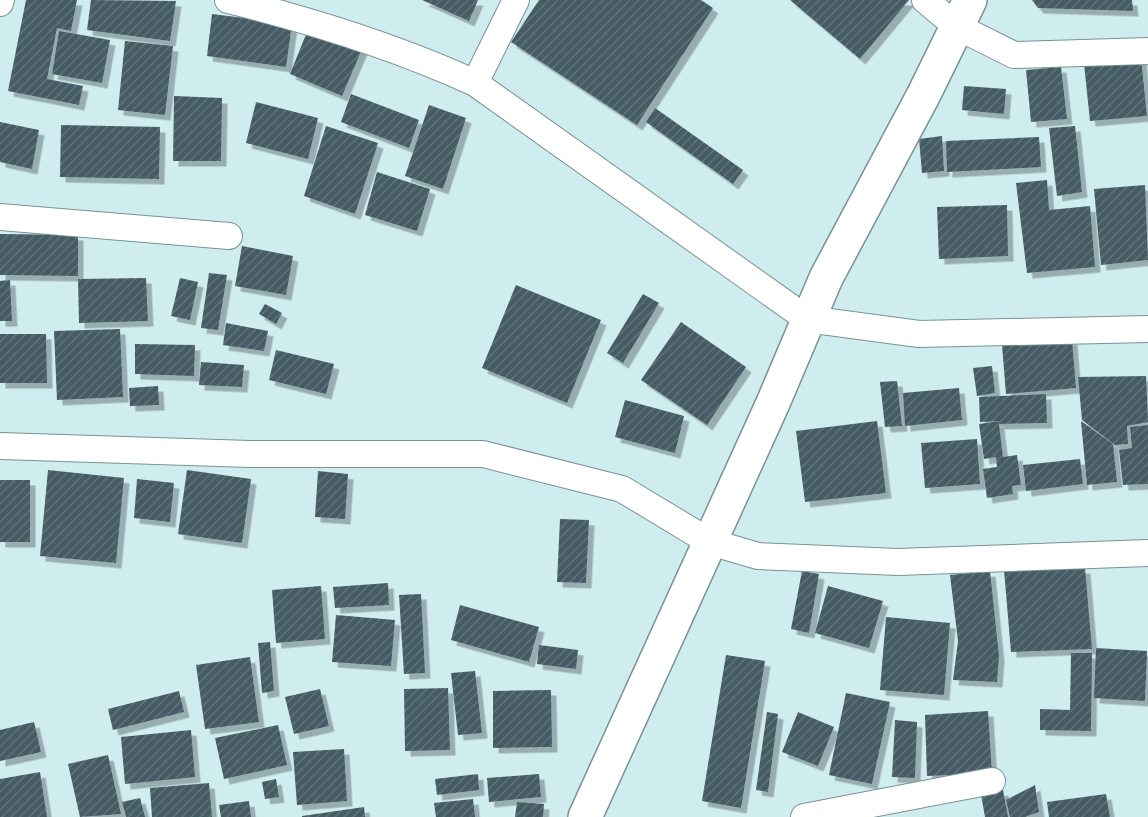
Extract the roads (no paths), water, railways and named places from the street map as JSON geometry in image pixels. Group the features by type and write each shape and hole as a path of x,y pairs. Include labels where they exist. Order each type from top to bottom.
{"street":[{"path":"228,0 303,18 436,65 475,83 807,319 919,334 1148,329"},
{"path":"475,83 516,0"},
{"path":"925,0 963,13 1014,55 1148,51"},
{"path":"585,817 710,542 807,319 836,258 924,94 963,13"},
{"path":"0,218 229,236"},
{"path":"0,446 250,454 483,454 622,489 710,542 758,556 865,561 1148,553"},
{"path":"804,817 992,781"}]}
